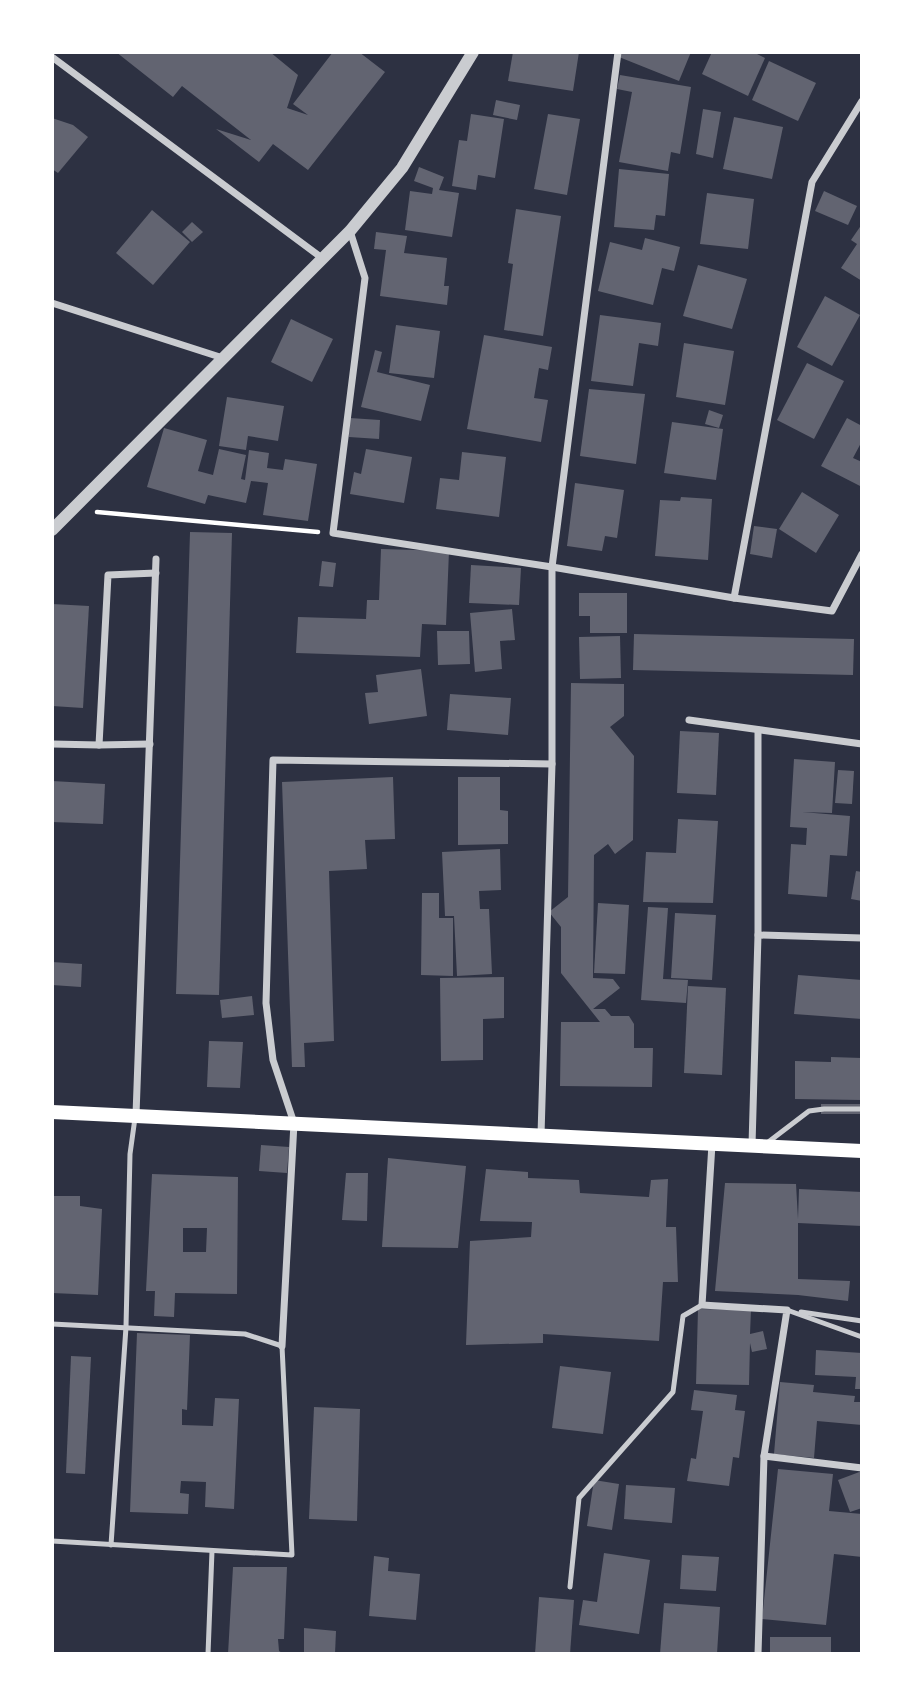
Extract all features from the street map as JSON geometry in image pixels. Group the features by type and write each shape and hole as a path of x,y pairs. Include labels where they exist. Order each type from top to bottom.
{"main road":[{"path":"52,1112 862,1151"}],"street":[{"path":"52,530 350,231 401,168 473,52"},
{"path":"541,1135 552,764 552,567 618,52"},
{"path":"52,57 322,258"},
{"path":"734,598 812,182 862,101"},
{"path":"350,231 365,278 333,533 734,598 832,611 862,554"},
{"path":"52,303 223,358"},
{"path":"135,1115 156,559"},
{"path":"99,745 108,575 156,573"},
{"path":"689,720 862,744"},
{"path":"758,730 758,1146"},
{"path":"52,744 150,744"},
{"path":"282,1346 294,1123 273,1060 267,1003 273,760 552,764"},
{"path":"758,935 862,938"},
{"path":"712,1144 702,1305 788,1310 764,1456 758,1654"},
{"path":"764,1456 862,1468"}],"lane":[{"path":"758,1146 809,1111 862,1109"},
{"path":"111,1545 126,1328 130,1154 135,1115"},
{"path":"570,1587 579,1498 673,1392 683,1315 702,1305"},
{"path":"788,1310 862,1321"},
{"path":"788,1310 862,1337"},
{"path":"52,1324 245,1334 282,1346 292,1555 52,1541"},
{"path":"208,1654 212,1551"}],"path":[{"path":"72,510 333,533"}],"building":[{"path":"116,52 270,52 298,75 287,108 308,115 293,104 333,52 359,52 385,72 308,170 273,144 259,162 216,129 251,140 182,86 173,97"},
{"path":"513,52 579,52 573,91 508,81"},
{"path":"621,52 691,52 679,81 619,57"},
{"path":"712,52 753,52 765,58 748,96 702,74"},
{"path":"769,61 816,83 798,121 752,100"},
{"path":"620,75 691,87 680,154 671,152 668,171 619,162 632,92 617,89"},
{"path":"496,100 520,105 517,120 493,115"},
{"path":"703,109 721,112 713,158 696,154"},
{"path":"471,114 504,119 495,178 478,175 476,190 452,186 459,140 467,141"},
{"path":"548,114 580,119 567,195 534,189"},
{"path":"734,117 783,127 772,179 723,169"},
{"path":"52,118 73,125 88,137 58,173 52,169"},
{"path":"419,167 444,177 439,190 459,193 452,237 405,230 410,191 432,194 433,188 414,181"},
{"path":"619,169 669,174 665,216 656,215 654,230 614,227"},
{"path":"824,191 857,206 848,225 815,211"},
{"path":"707,193 754,199 748,249 700,244"},
{"path":"516,209 561,216 543,336 504,330 513,264 508,263"},
{"path":"152,210 190,242 153,285 116,253"},
{"path":"192,222 203,232 192,242 182,232"},
{"path":"862,224 862,281 841,268 857,244 851,240"},
{"path":"376,232 407,236 404,253 447,258 444,286 449,286 447,305 380,296 386,250 374,249"},
{"path":"645,238 680,247 674,271 662,268 653,305 598,291 610,242 642,250"},
{"path":"698,265 747,279 732,329 683,316"},
{"path":"825,296 860,315 832,366 797,347"},
{"path":"600,315 661,323 658,346 639,343 633,386 591,381"},
{"path":"291,319 333,339 312,382 271,362"},
{"path":"396,325 440,331 434,378 389,373"},
{"path":"484,335 552,347 548,370 539,368 534,398 548,400 541,442 467,429"},
{"path":"684,343 734,351 725,405 676,397"},
{"path":"375,350 382,352 377,372 430,385 421,421 361,407"},
{"path":"807,363 844,381 814,439 777,420"},
{"path":"589,389 645,394 636,464 580,456"},
{"path":"227,397 284,406 278,441 248,436 246,450 219,446"},
{"path":"709,410 723,415 719,428 705,424"},
{"path":"350,418 380,420 379,439 349,437"},
{"path":"847,418 862,426 862,441 853,458 862,462 862,487 821,466"},
{"path":"672,422 723,429 716,480 664,473"},
{"path":"164,428 207,440 198,471 213,475 219,449 246,455 241,479 245,480 249,450 269,453 267,468 283,470 285,459 317,464 308,521 263,515 268,483 251,481 246,503 208,495 205,504 147,487"},
{"path":"366,449 412,457 404,503 350,494 354,472 361,474"},
{"path":"462,452 506,457 499,517 436,509 440,478 459,480"},
{"path":"575,483 624,490 617,538 605,536 602,551 567,546"},
{"path":"802,492 839,515 816,553 779,529"},
{"path":"681,497 712,499 708,560 655,556 660,500 680,501"},
{"path":"754,526 777,529 772,558 750,554"},
{"path":"190,532 232,533 219,995 176,994"},
{"path":"381,549 449,551 446,625 422,624 420,657 296,653 298,617 366,619 367,600 379,600"},
{"path":"322,561 336,563 333,587 319,586"},
{"path":"471,565 521,568 519,605 469,603"},
{"path":"579,593 627,593 627,633 590,633 590,616 579,616"},
{"path":"52,604 89,606 83,708 52,706"},
{"path":"512,609 515,640 500,641 502,669 475,672 470,613"},
{"path":"437,631 469,631 470,664 438,665"},
{"path":"634,634 854,639 853,675 633,670"},
{"path":"620,636 621,678 580,679 579,637"},
{"path":"421,669 427,716 369,724 365,693 378,692 376,675"},
{"path":"571,683 624,684 624,716 610,727 634,756 633,840 615,854 608,844 594,855 593,978 613,979 620,988 593,1009 605,1009 611,1016 629,1016 634,1024 634,1048 653,1048 652,1087 560,1086 561,1022 600,1022 561,973 561,927 549,912 568,897"},
{"path":"450,694 511,698 508,735 447,730"},
{"path":"680,731 719,733 716,795 677,793"},
{"path":"794,759 835,762 832,813 802,812 850,816 847,856 830,855 827,897 788,894 791,844 806,845 807,828 790,827"},
{"path":"838,770 854,771 852,804 835,803"},
{"path":"393,777 395,839 365,840 367,869 329,871 334,1041 304,1043 305,1067 292,1067 282,782"},
{"path":"458,777 500,777 500,810 508,811 508,844 458,845"},
{"path":"52,781 105,784 103,824 52,822"},
{"path":"678,819 718,821 713,903 643,902 646,852 676,853"},
{"path":"500,849 501,890 479,891 480,909 489,909 492,974 457,976 454,916 445,916 442,852"},
{"path":"856,871 862,872 862,901 851,899"},
{"path":"422,893 439,893 439,918 453,918 453,976 421,975"},
{"path":"598,903 629,905 625,974 594,973"},
{"path":"648,907 668,908 663,979 688,980 686,1003 641,1000"},
{"path":"675,913 716,915 712,980 671,978"},
{"path":"52,962 82,964 81,987 52,985"},
{"path":"798,975 862,980 862,1019 794,1014"},
{"path":"504,977 504,1018 483,1019 483,1060 441,1061 440,978"},
{"path":"688,986 726,988 722,1075 684,1073"},
{"path":"252,996 254,1015 222,1018 220,1000"},
{"path":"209,1041 243,1042 240,1088 207,1087"},
{"path":"831,1057 862,1058 862,1100 795,1099 795,1061 831,1062"},
{"path":"821,1104 862,1104 862,1114 821,1114"},
{"path":"261,1145 289,1147 287,1173 259,1171"},
{"path":"388,1158 466,1166 458,1248 382,1247"},
{"path":"486,1169 528,1172 528,1178 579,1180 580,1193 649,1197 651,1180 668,1179 666,1227 676,1227 678,1282 663,1282 659,1341 543,1334 543,1343 466,1345 470,1241 531,1237 532,1222 480,1221"},
{"path":"346,1173 368,1173 367,1221 342,1220"},
{"path":"152,1174 238,1177 237,1294 175,1293 174,1317 154,1316 155,1291 146,1291","holes":["183,1228 207,1228 206,1252 183,1252"]},
{"path":"725,1183 796,1184 798,1219 799,1189 862,1192 862,1226 798,1223 798,1279 850,1281 848,1301 798,1295 715,1291"},
{"path":"52,1196 80,1196 80,1206 102,1209 98,1295 52,1293"},
{"path":"698,1309 751,1310 750,1334 763,1331 767,1349 752,1352 750,1343 749,1385 696,1384"},
{"path":"137,1333 190,1335 187,1410 182,1409 182,1425 213,1426 215,1398 239,1399 234,1509 205,1507 206,1482 181,1481 180,1493 189,1494 188,1514 130,1512"},
{"path":"816,1350 862,1353 862,1389 855,1389 856,1377 815,1375"},
{"path":"71,1356 91,1357 85,1474 66,1473"},
{"path":"560,1366 611,1372 603,1434 552,1428"},
{"path":"780,1382 814,1385 813,1392 855,1396 854,1402 862,1402 862,1425 817,1421 814,1458 774,1454"},
{"path":"694,1390 737,1395 735,1410 745,1411 739,1458 733,1457 729,1486 687,1481 691,1458 696,1459 703,1411 691,1410"},
{"path":"314,1407 360,1409 357,1521 309,1519"},
{"path":"778,1469 833,1474 829,1511 862,1514 862,1557 834,1554 826,1625 762,1619"},
{"path":"862,1471 862,1508 850,1512 838,1480"},
{"path":"594,1480 619,1484 612,1530 587,1526"},
{"path":"626,1485 675,1488 672,1523 624,1519"},
{"path":"604,1553 650,1560 639,1634 579,1625 583,1600 597,1602"},
{"path":"682,1555 719,1557 716,1591 680,1589"},
{"path":"374,1556 389,1558 388,1571 420,1574 416,1620 369,1616"},
{"path":"233,1567 287,1567 284,1639 278,1639 279,1651 284,1654 228,1654"},
{"path":"539,1597 574,1600 570,1654 535,1654"},
{"path":"664,1603 720,1607 717,1654 660,1654"},
{"path":"304,1628 336,1631 335,1654 304,1654"},
{"path":"770,1637 831,1637 831,1654 770,1654"}]}
